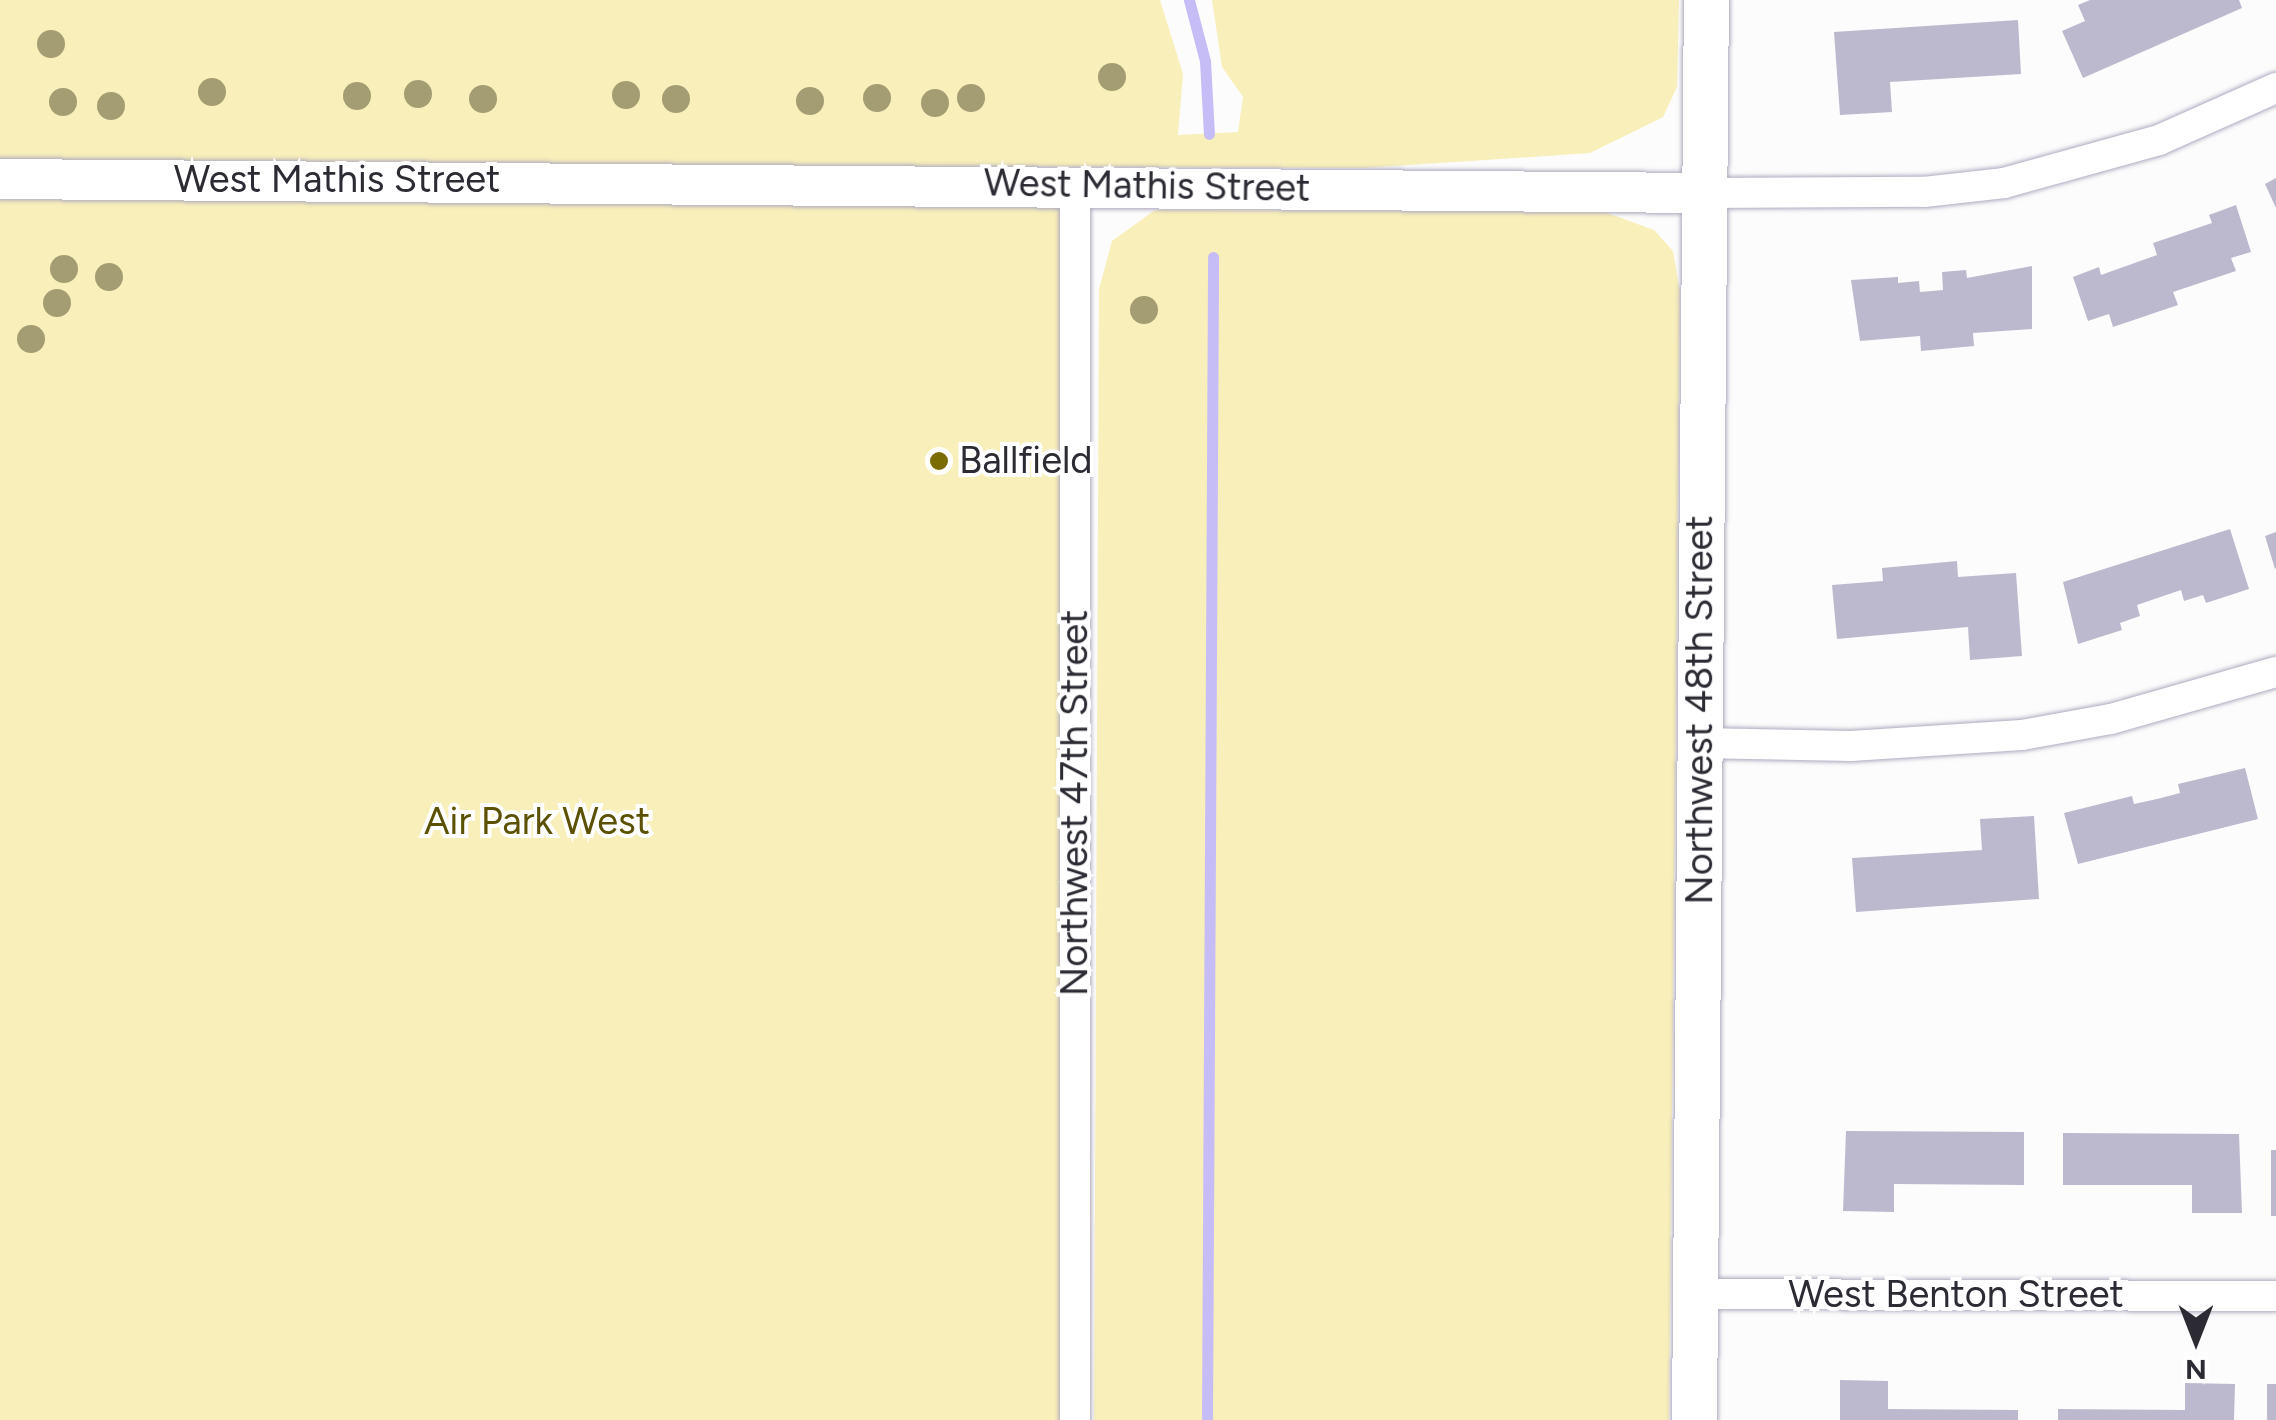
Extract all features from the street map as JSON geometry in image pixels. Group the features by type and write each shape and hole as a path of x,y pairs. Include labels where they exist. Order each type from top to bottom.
{"main road":[{"name":"Northwest 48th Street","path":"1694,1420 1706,0"}],"street":[{"name":"West Mathis Street","path":"0,178 1924,192 2004,183 2160,140 2276,88"},
{"name":"Northwest 47th Street","path":"1074,1420 1076,185"},
{"path":"1700,744 1851,746 2022,735 2110,719 2276,672"},
{"name":"West Benton Street","path":"1695,1294 2276,1296"}],"green space":[{"path":"0,0 1160,0 1183,74 1178,135 1238,132 1243,97 1222,67 1212,0 1679,0 1677,87 1663,117 1590,153 1364,168 0,163"},
{"name":"Air Park West","path":"0,179 1075,185 1075,1420 0,1420"},
{"path":"1155,210 1602,211 1654,230 1673,251 1680,292 1669,1420 1094,1420 1099,289 1112,241"}],"building":[{"path":"2090,0 2239,0 2242,8 2083,78 2062,31 2085,21 2078,5"},
{"path":"2018,20 2021,74 1890,82 1892,112 1840,115 1834,32"},
{"path":"2276,178 2276,208 2265,184"},
{"path":"2236,205 2251,252 2231,258 2236,271 2173,292 2178,305 2113,327 2109,314 2088,321 2073,277 2099,267 2101,275 2157,255 2153,243 2212,223 2209,215"},
{"path":"2032,266 2032,329 1973,333 1974,346 1921,351 1920,336 1860,341 1851,280 1898,277 1898,283 1919,281 1920,292 1943,290 1942,272 1966,270 1967,278"},
{"path":"2230,529 2249,589 2206,603 2203,595 2184,601 2181,590 2137,605 2140,616 2120,623 2122,630 2078,644 2063,582"},
{"path":"2276,532 2276,568 2275,569 2265,536"},
{"path":"1957,561 1958,577 2016,573 2022,656 1970,660 1968,627 1837,639 1832,585 1883,581 1882,568"},
{"path":"2245,768 2258,819 2078,864 2064,813 2132,796 2134,804 2157,799 2180,793 2178,784"},
{"path":"2034,816 2039,899 1856,912 1852,858 1982,850 1980,819"},
{"path":"1846,1131 2024,1132 2024,1185 1894,1184 1894,1212 1843,1211"},
{"path":"2063,1133 2239,1134 2242,1213 2192,1213 2192,1185 2063,1185"},
{"path":"2271,1150 2276,1150 2276,1216 2271,1216"},
{"path":"1840,1380 1888,1381 1888,1409 2018,1410 2018,1420 1840,1420"},
{"path":"2185,1383 2235,1384 2234,1420 2058,1420 2058,1409 2185,1410"},
{"path":"2267,1384 2276,1384 2276,1420 2267,1420"}],"waterway":[{"path":"1189,0 1205,61 1209,134"},
{"path":"1207,1420 1213,257"}],"place":[{"name":"Ballfield","path":"939,461"}]}
